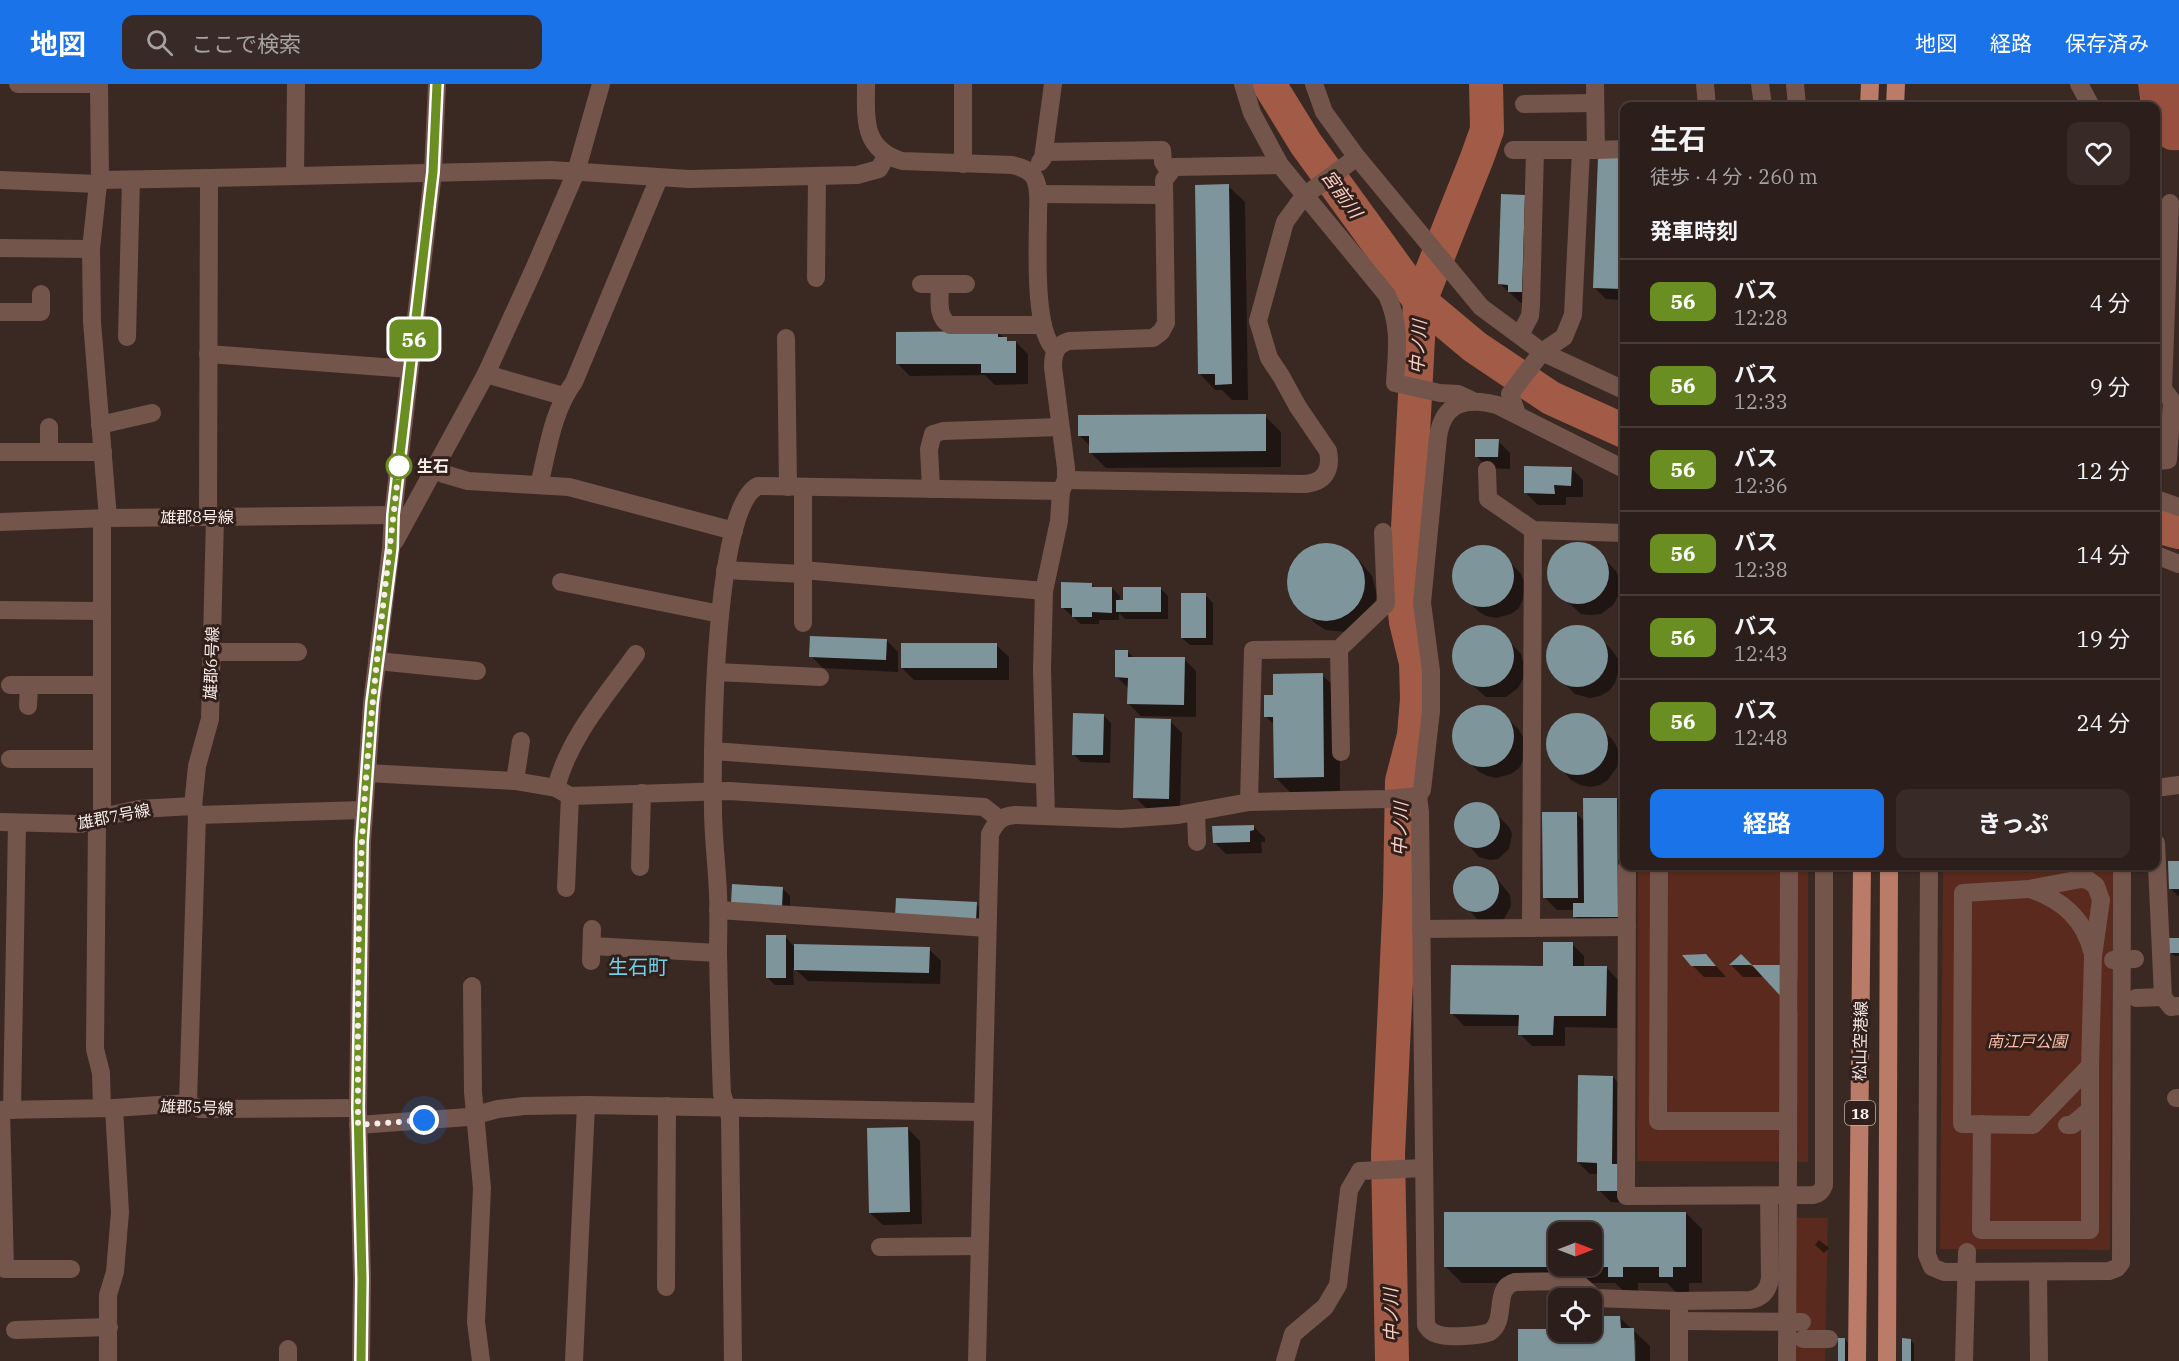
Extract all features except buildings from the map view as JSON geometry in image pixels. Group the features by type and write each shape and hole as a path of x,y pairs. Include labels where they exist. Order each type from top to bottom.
{"main road":[{"path":"1869,102 1870,84"},
{"path":"1895,102 1896,84"},
{"name":"松山空港線","path":"1857,1361 1862,870"},
{"name":"松山空港線","path":"1887,1361 1889,870"}],"street":[{"path":"18,84 99,84 99,182 91,249 92,322 103,452 105,518 95,1049 108,1108 120,1212 115,1272 108,1294 108,1361"},
{"path":"295,176 296,84"},
{"path":"361,1361 362,1279 358,1117 360,889 364,810 377,661 392,548 393,515 433,172 437,84"},
{"path":"392,548 486,374 576,172 601,84"},
{"path":"866,84 866,125 881,152 902,162 1012,165 1031,172 1038,194 1038,266 1043,325 1048,341 1056,349"},
{"path":"963,84 963,164"},
{"path":"1031,172 1043,158 1053,84"},
{"path":"1243,84 1252,113 1280,165 1309,193 1387,295 1395,313 1398,341 1395,383 1440,393 1458,394 1471,400 1497,405 1620,467"},
{"path":"1314,84 1324,112 1353,159 1439,254 1481,307 1542,352 1620,388"},
{"path":"1517,414 1510,394 1542,352 1564,337 1573,315 1595,103 1595,84"},
{"path":"1705,84 1707,102"},
{"path":"1760,84 1762,102"},
{"path":"1795,84 1797,102"},
{"path":"2079,84 2089,102"},
{"path":"1524,104 1595,103"},
{"path":"1513,150 1620,149"},
{"path":"1044,152 1162,150 1163,162 1169,171"},
{"path":"1520,335 1530,316 1532,305 1535,150"},
{"path":"0,180 99,182 551,170 689,179 857,175 879,169 887,155"},
{"path":"733,1361 730,1117 722,1094 713,751 716,672 725,570 734,531 746,496 751,489 758,486 931,489 1063,485 1313,484 1322,479 1328,470 1329,451 1298,408 1269,358 1258,321 1285,222 1309,193 1353,159"},
{"path":"1046,815 1042,670 1044,591 1059,521 1066,468 1053,357 1061,343 1069,341 1147,339 1161,332 1166,323 1164,180 1169,171 1174,167 1183,166 1280,165"},
{"path":"816,278 817,176"},
{"name":"雄郡6号線","path":"188,1103 197,766 210,719 212,652 212,517 208,354 209,178"},
{"path":"539,485 556,415 563,396 574,382 659,178"},
{"path":"127,337 131,180"},
{"path":"1038,194 1164,195"},
{"path":"2160,461 2168,460 2172,401 2163,389 2174,282 2168,201"},
{"path":"0,248 46,240 91,249"},
{"path":"966,284 930,284 940,316 950,325 1043,325"},
{"path":"0,312 40,312 41,294"},
{"path":"786,339 803,572 803,623"},
{"path":"208,354 410,369"},
{"path":"486,374 563,396"},
{"path":"1471,400 1448,413 1441,424 1422,603 1431,671 1431,711 1422,790 1416,802 1421,929 1425,1319 1427,1327 1436,1334 1484,1334 1492,1331 1500,1319 1503,1291 1506,1286 1515,1282 1576,1281 1595,1298 1679,1301 1757,1298 1766,1290 1770,1279 1769,1196"},
{"path":"100,425 152,413"},
{"path":"49,427 49,452"},
{"path":"931,489 929,449 933,434 942,431 1060,427"},
{"path":"0,452 103,452"},
{"path":"434,468 444,474 468,481 576,489 734,531"},
{"path":"1487,470 1488,499 1533,531 1620,533"},
{"path":"2160,500 2179,507"},
{"name":"雄郡8号線","path":"0,522 105,518 393,515"},
{"path":"1532,928 1533,531"},
{"path":"1249,794 1253,650 1339,649 1386,604 1383,532"},
{"path":"2160,557 2179,564"},
{"path":"725,570 803,572 1044,591"},
{"path":"561,582 720,614"},
{"path":"0,610 102,611"},
{"path":"1339,649 1341,752"},
{"path":"212,652 298,652"},
{"path":"566,888 563,792 560,774 578,735 636,654"},
{"path":"377,661 477,671"},
{"path":"716,672 820,677"},
{"path":"10,685 102,685"},
{"path":"28,706 29,685"},
{"path":"515,781 520,741"},
{"path":"713,751 1045,775"},
{"path":"10,759 102,759"},
{"path":"367,773 515,781 563,792 713,792 984,807 999,819"},
{"path":"2160,787 2179,785"},
{"path":"640,867 642,793"},
{"path":"977,1361 990,834 999,819 1015,815 1046,815 1120,819 1197,827 1249,794 1416,802"},
{"name":"雄郡7号線","path":"8,823 81,824 139,809 364,810"},
{"path":"8,823 2,1231 6,1269 71,1269"},
{"path":"1627,870 1626,1196 1815,1195 1821,1191 1824,1185 1824,870"},
{"path":"1659,870 1658,1121 1788,1121"},
{"path":"1787,1361 1795,1335 1788,1163 1789,870"},
{"path":"1929,870 1928,1261 1934,1269 1944,1272 2109,1271 2117,1268 2121,1261 2122,870"},
{"path":"2136,998 2171,1002 2159,870"},
{"path":"1981,1230 2090,1230 2090,1066 2093,958 2101,900 2100,892 2094,884 2085,879 2029,889 1963,893 1962,1124 2040,1125 2090,1066"},
{"path":"2029,889 2055,899 2076,918 2084,930 2093,958"},
{"path":"718,910 987,928"},
{"path":"1421,929 1627,927"},
{"path":"592,945 718,953"},
{"path":"2093,958 2135,959"},
{"path":"472,986 473,1092 482,1188 476,1322 482,1361"},
{"name":"雄郡5号線","path":"4,1110 108,1108 188,1103 200,1109 358,1117 476,1115 498,1109 586,1105 983,1112"},
{"path":"574,1361 586,1105"},
{"path":"666,1287 667,1106"},
{"path":"2090,1110 2070,1125 2090,1143"},
{"path":"1964,1361 1959,1341 1967,1252 1981,1230 1982,1124"},
{"path":"1285,1361 1293,1334 1325,1307 1338,1285 1349,1190 1360,1171 1424,1168"},
{"path":"880,1247 979,1246"},
{"path":"2038,1272 2039,1361"},
{"path":"1679,1301 1679,1361"},
{"path":"1679,1321 1829,1339"},
{"path":"15,1330 109,1328"}],"green space":[{"path":"1638,870 1808,870 1808,1162 1637,1161"},
{"name":"南江戸公園","path":"1943,870 2113,870 2110,1250 1940,1249"},
{"path":"1779,1218 1828,1218 1825,1361 1789,1361 1779,1316"}],"shaded area":[{"path":"2138,84 2179,84 2179,150 2170,150 2160,144 2160,102 2140,102"}],"waterway":[{"name":"宮前川","path":"1269,84 1306,144 1420,301 1475,347 1551,398 1620,429"},
{"name":"中ノ川","path":"1392,1361 1388,1154 1400,895 1402,781 1414,735 1417,699 1416,663 1404,603 1420,301 1487,130 1486,84"},
{"name":"宮前川","path":"2160,527 2179,532"}],"bus line":[{"name":"56","path":"361,1361 362,1279 358,1108 360,889 363,826 372,703 392,548 393,515 433,172 437,84"}],"place":[{"name":"生石","path":"399,466"}],"district":[{"name":"生石町","path":"638,966"}],"route":[{"path":"399,466 393,515 392,548 372,703 363,826 360,889 358,1125 424,1120"}]}
